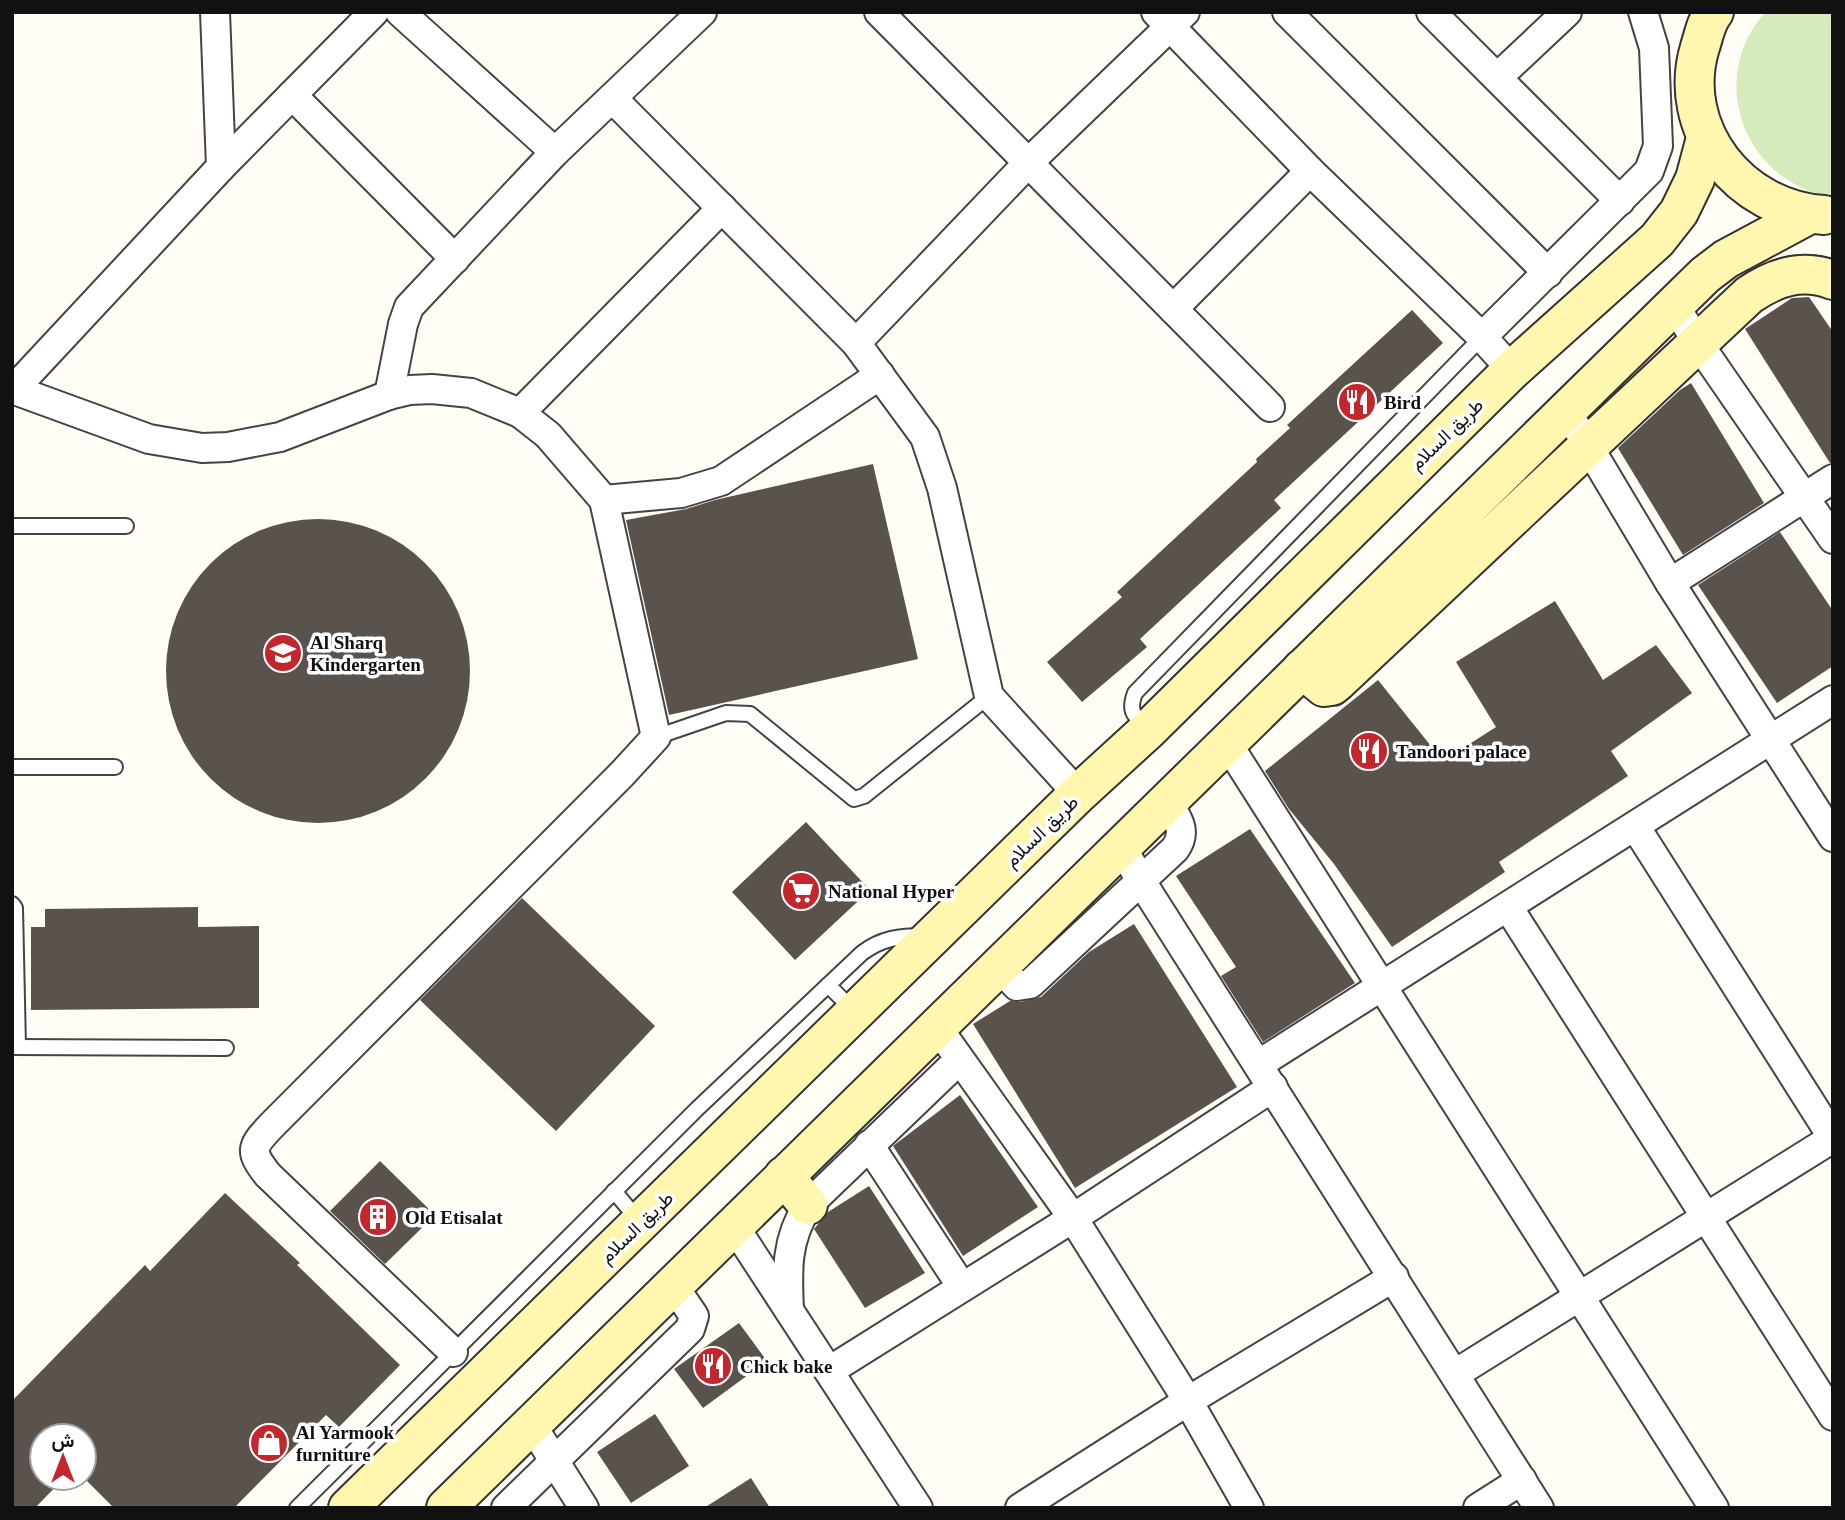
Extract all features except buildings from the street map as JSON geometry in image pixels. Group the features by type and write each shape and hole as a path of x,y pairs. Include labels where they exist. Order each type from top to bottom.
{"main road":[{"path":"1684,12 1695,63"},
{"path":"1714,12 1708,19 1695,63 1694,89 1706,138 1731,175 1768,201 1826,216"},
{"name":"طريق السلام","path":"348,1508 467,1364 640,1223 1078,794 1148,730 1512,370 1657,240 1679,212 1695,179 1706,138"},
{"path":"446,1508 734,1226 796,1190 937,1027 1674,304 1726,259 1826,216"},
{"path":"1302,669 1324,687 1332,686 1338,681 1749,295 1767,283 1787,276 1808,274 1833,279"}],"street":[{"path":"215,12 221,167"},
{"path":"374,12 221,167 13,389 149,439 202,448 228,447 280,437 389,395 410,390 471,393 520,413 548,435 604,500 656,737 257,1140 253,1150 257,1161 268,1175 467,1364"},
{"path":"401,12 555,152"},
{"path":"389,395 409,307 555,152 702,12"},
{"path":"879,12 1270,407"},
{"path":"1287,12 1548,273"},
{"path":"1432,12 1620,201"},
{"path":"1498,77 1567,12"},
{"path":"1482,337 1649,171 1658,146 1654,48 1643,12"},
{"path":"856,342 1170,17 1310,171 1482,337 1512,370"},
{"path":"292,95 455,259"},
{"path":"612,98 856,342 925,437 936,463 989,696 1078,794"},
{"path":"1173,309 1310,171"},
{"path":"520,413 722,208"},
{"path":"1674,304 1833,539"},
{"path":"604,500 681,493 721,481 880,375"},
{"path":"1567,409 1670,583 1833,837"},
{"path":"1670,583 1833,479"},
{"path":"829,1371 1073,1218 1381,988 1833,700"},
{"path":"1227,743 1714,1508"},
{"path":"998,966 1017,986 1030,984 1141,881 1180,842 1181,825 1167,801"},
{"path":"1455,1374 1833,1138 1635,826"},
{"path":"1121,846 1539,1508"},
{"path":"1508,907 1833,1416"},
{"path":"937,1027 1073,1218 1188,1401 1249,1508"},
{"path":"789,1310 789,1249 796,1190 869,1145 959,1060"},
{"path":"869,1145 962,1287"},
{"path":"734,1226 918,1508"},
{"path":"1020,1508 1188,1401 1394,1278"},
{"path":"506,1508 690,1329 694,1316 673,1285"},
{"path":"531,1424 584,1508"},
{"path":"1478,1508 1522,1480"}],"lane":[{"path":"1148,730 1134,715 1131,705 1135,693 1482,337"},
{"path":"12,526 126,526"},
{"path":"656,737 726,713 750,714 854,799 864,796 989,696"},
{"path":"12,767 115,767"},
{"path":"12,904 15,908 15,1048 226,1048"},
{"path":"303,1506 467,1364 614,1191 828,985 873,945 900,936 933,936"},
{"path":"828,985 855,1012"},
{"path":"614,1191 640,1223"}],"green space":[{"path":"1766,12 1833,12 1833,196 1805,189 1779,174 1762,157 1741,118 1737,73 1742,52 1752,31"}],"place":[{"name":"Bird","path":"1357,402"},
{"name":"Al Sharq Kindergarten","path":"283,653"},
{"name":"Tandoori palace","path":"1369,751"},
{"name":"National Hyper","path":"801,891"},
{"name":"Old Etisalat","path":"378,1217"},
{"name":"Chick bake","path":"713,1366"},
{"name":"Al Yarmook furniture","path":"269,1443"}]}
